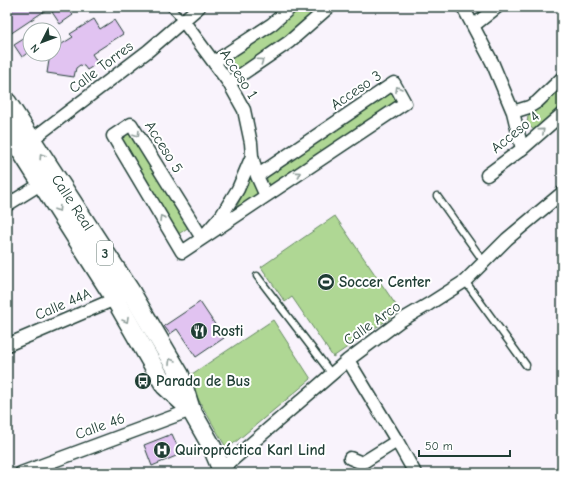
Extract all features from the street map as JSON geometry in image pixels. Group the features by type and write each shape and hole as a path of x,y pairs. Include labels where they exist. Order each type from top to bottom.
{"main road":[{"name":"Calle Real","path":"7,102 26,144 48,179 165,386 191,410"},
{"name":"Calle Real","path":"7,129 26,144"},
{"name":"Calle Real","path":"48,179 131,292 180,375 191,410 212,447 222,471"}],"street":[{"name":"Calle Torres","path":"26,144 148,51 184,22 199,7"},
{"path":"214,62 272,24 291,7"},
{"path":"229,83 289,42 328,7"},
{"path":"462,7 492,62 513,112 522,149"},
{"path":"473,26 497,7"},
{"name":"Acceso 1","path":"184,22 229,83 244,110 257,176 266,196"},
{"name":"Acceso 4","path":"513,112 529,107 537,102 562,78"},
{"name":"Acceso 3","path":"257,176 394,82 405,103 266,196"},
{"name":"Acceso 4","path":"487,175 522,149 562,114"},
{"name":"Acceso 5","path":"131,124 202,238 182,252 113,136 131,124"},
{"path":"202,238 222,215 238,189 252,156"},
{"path":"7,205 48,179"},
{"name":"Calle Arco","path":"222,471 331,373 400,320 429,304 465,281 507,239 562,193"},
{"path":"202,238 266,196"},
{"name":"Calle 44A","path":"7,345 131,292"},
{"path":"348,360 398,441 415,473"},
{"name":"Calle 46","path":"21,473 191,410"},
{"path":"350,458 362,463 398,441"}],"lane":[{"path":"170,7 184,22"},
{"path":"437,196 484,262"},
{"path":"257,276 331,373"},
{"path":"465,281 526,365"}],"green space":[{"path":"301,7 322,7 289,36 237,71 230,59 283,23"},
{"path":"562,85 562,109 539,130 534,130 527,124 528,116"},
{"path":"391,90 398,101 269,188 266,175"},
{"path":"131,130 189,227 177,235 119,139"},
{"path":"251,170 259,195 234,212 244,192"},
{"name":"Soccer Center","path":"335,216 400,311 333,357 292,297 285,302 261,267"},
{"path":"273,320 311,379 227,449 186,378"}],"building":[{"path":"7,7 49,8 28,22 22,22 22,26 7,36"},
{"path":"59,7 67,7 73,15 62,23 59,22 52,12"},
{"path":"94,19 100,29 114,20 123,34 92,54 98,63 87,70 84,66 80,65 76,68 74,77 47,73 49,62 62,62 62,44 73,37 70,34"},
{"path":"22,40 22,57 14,45"},
{"name":"Rosti","path":"200,302 224,338 196,357 177,329 170,334 164,326"},
{"name":"Quiropráctica Karl Lind","path":"172,434 181,454 152,466 144,445"}],"place":[{"name":"Soccer Center","path":"326,282"},
{"name":"Rosti","path":"199,331"},
{"name":"Parada de Bus","path":"143,381"},
{"name":"Quiropráctica Karl Lind","path":"162,450"}]}
